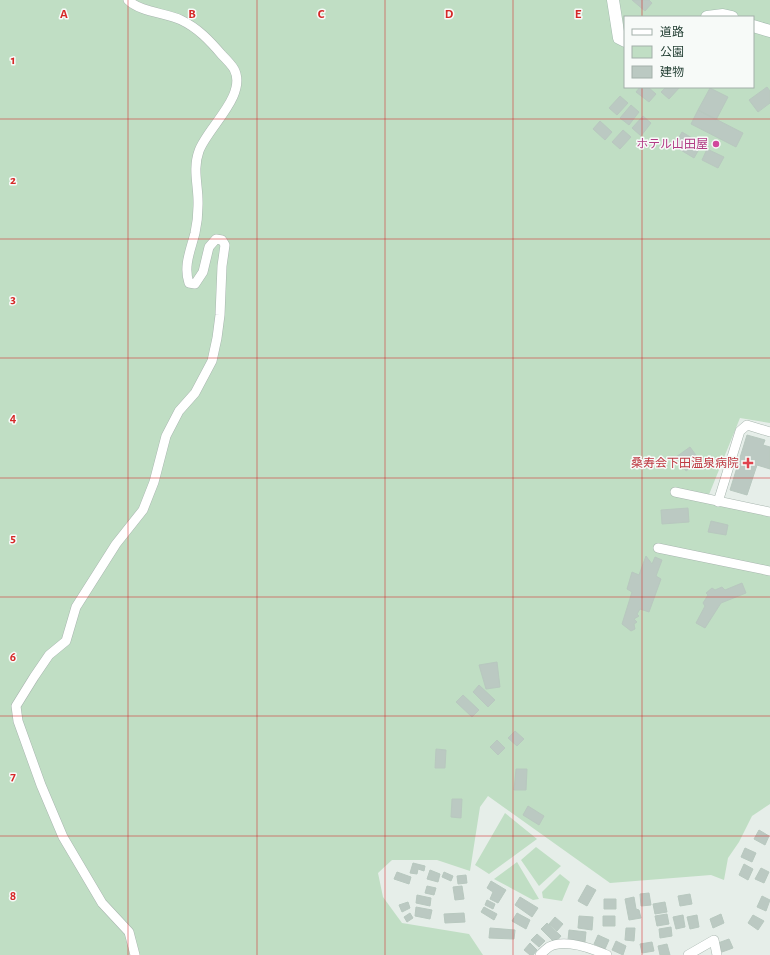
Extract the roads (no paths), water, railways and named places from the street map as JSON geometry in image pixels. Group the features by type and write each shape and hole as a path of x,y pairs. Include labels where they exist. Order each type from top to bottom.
{"main road":[{"path":"613,0 619,38 624,40"},
{"path":"710,16 728,16"},
{"path":"754,26 770,31"}],"street":[{"path":"128,0 139,7 181,20 202,33 234,68 238,79 235,91 227,107 206,137 199,151 195,170 198,205 195,231 187,265 187,277 189,283 195,284 203,272 209,247 216,239 222,240 225,245 217,338 212,361 195,393 179,411 166,436 154,482 143,510 116,544 76,607 66,641 49,655 16,706 18,721 41,785 63,837 102,903 129,932 135,955"},
{"path":"718,502 740,432 747,425 770,432"},
{"path":"675,492 770,512"},
{"path":"658,548 770,571"},
{"path":"688,955 714,940 717,955"},
{"path":"540,955 550,946 567,943 588,947 607,955"}],"place":[{"name":"ホテル山田屋","path":"716,144"},
{"name":"桑寿会下田温泉病院","path":"748,463"}]}
